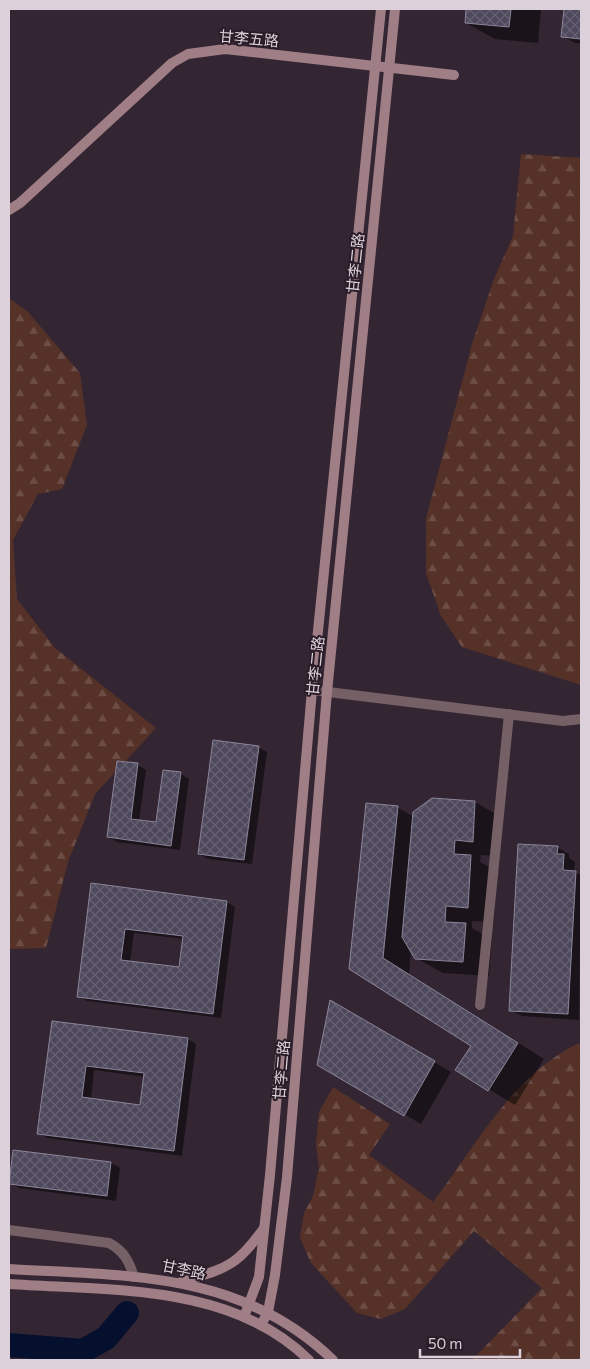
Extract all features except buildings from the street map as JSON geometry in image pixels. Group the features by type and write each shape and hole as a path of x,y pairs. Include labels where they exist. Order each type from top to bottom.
{"main road":[{"name":"甘李二路","path":"244,1317 259,1277 312,690 380,9"},
{"name":"甘李二路","path":"261,1325 268,1312 275,1275 287,1177 327,692 395,9"},
{"name":"甘李五路","path":"9,210 20,203 172,64 188,54 225,49 454,75"},
{"path":"180,1282 229,1266 249,1250 264,1227"},
{"name":"甘李路","path":"9,1269 180,1282 268,1312 301,1332 333,1360"},
{"name":"甘李路","path":"9,1284 162,1294 211,1305 261,1325 286,1341 309,1360"}],"street":[{"path":"312,690 563,721 581,719"},
{"path":"480,1005 509,714"},
{"path":"9,1230 109,1243 121,1250 130,1262 134,1277"}],"green space":[{"path":"521,154 581,158 581,685 462,647 441,616 426,573 426,519 472,344 494,279 513,236"},
{"path":"9,298 28,312 80,373 87,425 62,489 38,494 13,540 17,599 55,648 156,728 95,794 68,862 46,948 9,949"},
{"path":"581,1042 581,1360 472,1360 542,1288 474,1231 405,1309 381,1319 357,1313 311,1263 300,1238 304,1213 313,1196 319,1168 316,1144 319,1112 333,1087 390,1124 369,1155 433,1202 481,1134 516,1091 535,1072"}],"waterway":[{"path":"9,1345 83,1351 106,1338 127,1313"}]}
